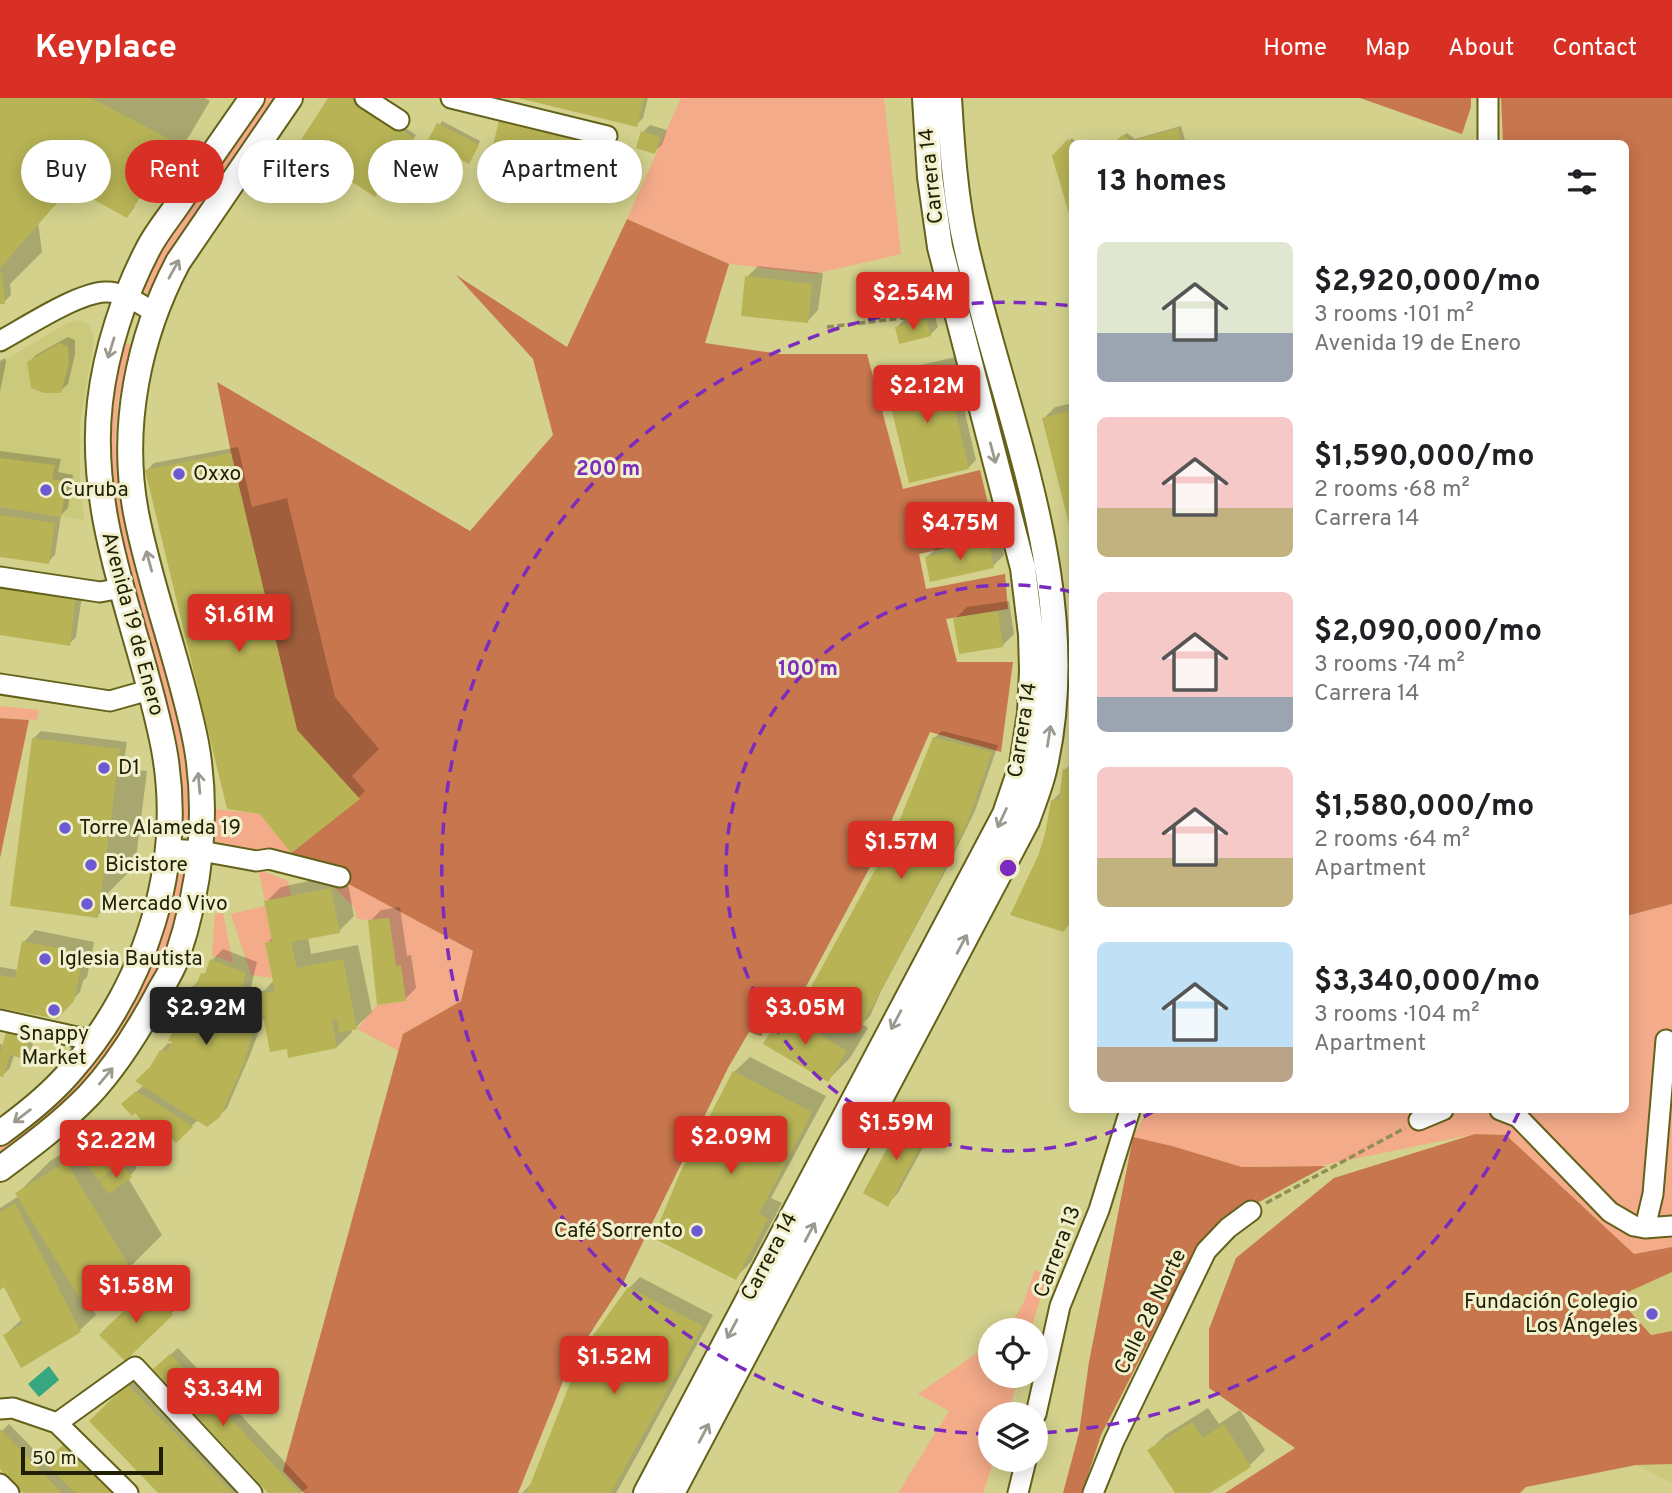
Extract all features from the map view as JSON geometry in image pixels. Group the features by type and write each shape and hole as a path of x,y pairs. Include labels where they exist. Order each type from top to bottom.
{"main road":[{"name":"Avenida 19 de Enero","path":"0,1133 36,1107 95,1041 121,998 146,948 162,888 168,849 164,750 104,519 98,447 100,402 108,356 127,296 149,247 251,98"},
{"name":"Avenida 19 de Enero","path":"0,1169 54,1128 89,1095 119,1060 146,1018 177,960 194,895 201,851 201,795 196,744 136,513 131,475 132,405 140,364 155,313 178,262 290,98"},
{"name":"Carrera 14","path":"646,1493 1005,814 1022,764 1030,712 1032,671 1031,634 1023,568 940,247 930,177 925,98"},
{"name":"Carrera 14","path":"672,1493 1027,821 1044,770 1053,712 1055,668 1055,630 1047,562 966,245 956,179 949,98"}],"street":[{"path":"365,98 399,120"},
{"path":"451,98 607,136"},
{"path":"1488,98 1488,140"},
{"path":"0,341 85,296 106,292 127,296 155,313"},
{"path":"0,577 100,592 122,588"},
{"path":"0,684 110,701 149,690"},
{"path":"168,849 201,851 256,861 269,859 340,877"},
{"path":"0,1020 95,1041"},
{"path":"1645,1228 1653,1194 1666,1040"},
{"name":"Carrera 13","path":"1039,1402 1060,1306 1099,1210 1129,1113"},
{"path":"1508,1113 1518,1117 1610,1212 1634,1226 1672,1226"},
{"name":"Calle 28 Norte","path":"1093,1493 1114,1441 1206,1251 1228,1228 1251,1211"},
{"path":"57,1423 135,1367 252,1493"},
{"path":"7,1408 57,1423 128,1493"},
{"path":"1018,1493 1023,1472"},
{"path":"0,1484 9,1493"}],"path":[{"path":"827,327 956,312"},
{"path":"1251,1211 1432,1114"}],"shaded area":[{"path":"263,98 277,98 247,140 238,140 238,153 224,173 224,154"},
{"path":"681,98 884,98 901,254 814,274 729,264 627,219 634,203 642,203 642,185"},
{"path":"1360,98 1471,98 1471,107 1462,134"},
{"path":"1501,98 1672,98 1672,904 1629,915 1629,140 1503,140"},
{"path":"189,203 203,203 173,245 152,289 147,293 142,289 164,239"},
{"path":"627,219 729,264 705,343 780,354 867,354 903,489 980,470 996,537 919,554 926,589 1005,574 1008,609 946,619 957,662 1013,662 1001,752 930,732 877,854 802,994 791,1010 778,1008 761,1036 749,1032 728,1068 622,1285 570,1364 518,1493 304,1493 283,1471 403,1034 461,1001 473,951 291,853 359,799 297,730 231,453 217,382 470,531 553,435 533,359 456,275 567,347"},
{"path":"78,320 89,325 94,339 80,424 80,484 84,520 0,507 0,363 67,323"},
{"path":"128,343 134,347 119,396 115,441 120,485 189,750 192,809 183,830 179,752 120,539 106,442 111,395 123,346"},
{"path":"0,706 39,710 37,720 0,718"},
{"path":"0,718 29,720 0,858"},
{"path":"214,809 260,814 291,853 473,951 461,1001 403,1034 399,1051 357,1029 377,1005 405,1001 396,966 389,918 357,919 354,907 318,872 215,845"},
{"path":"258,869 288,881 291,896 265,901"},
{"path":"183,872 188,876 167,956 112,1054 84,1087 0,1158 0,1145 155,952 177,876"},
{"path":"1672,904 1672,1247 1634,1254 1506,1135 1475,1134 1319,1166 1242,1167 1133,1137 1146,1113 1629,1113 1629,915"},
{"path":"265,906 272,941 265,943 272,978 251,975 231,914"},
{"path":"223,913 233,963 212,955 215,914"},
{"path":"1475,1134 1506,1135 1634,1254 1672,1247 1672,1272 1617,1297 1651,1335 1672,1331 1672,1464 1636,1465 1526,1487 1520,1493 1225,1493 1295,1448 1209,1388 1209,1329 1236,1258 1334,1178"},
{"path":"1133,1137 1242,1167 1326,1166 1218,1224 1164,1312 1101,1435 1082,1493 1063,1493 1079,1433 1089,1362"},
{"path":"1035,1269 1046,1278 1034,1318 1014,1318 1023,1304"},
{"name":"Fundación Colegio Los Ángeles","path":"1672,1272 1672,1331 1651,1335 1617,1297"},
{"path":"978,1352 978,1388 1016,1388 1011,1402 978,1402 978,1472 990,1472 983,1493 898,1493 949,1411 918,1394"},
{"path":"49,1366 59,1380 39,1397 28,1384"},
{"path":"1672,1464 1672,1483 1636,1465"}],"building":[{"path":"0,98 91,98 171,140 125,140 125,203 136,203 127,218 100,203 111,203 111,140 21,140 21,203 57,203 0,268"},
{"path":"328,98 352,98 414,138 368,140 368,192 354,183 354,140 301,140"},
{"path":"518,98 644,98 637,127"},
{"path":"501,113 605,140 494,140"},
{"path":"437,123 477,144 477,149 469,164 463,161 463,140 428,140"},
{"path":"1178,128 1181,140 1136,140"},
{"path":"641,131 660,137 655,154 642,150 642,140 638,140"},
{"path":"1123,135 1130,140 1116,140"},
{"path":"1069,140 1069,214 1052,156"},
{"path":"2,273 5,304 0,304"},
{"path":"745,276 812,284 808,323 741,316"},
{"path":"927,319 931,336 899,344 895,327"},
{"path":"60,343 68,347 69,363 61,393 44,393 31,388 27,362"},
{"path":"945,367 969,469 909,483 885,381"},
{"path":"1069,411 1069,524 1042,418"},
{"path":"231,453 297,730 360,799 291,853 260,814 227,809 145,470"},
{"path":"0,458 55,465 52,479 67,482 61,517 0,507"},
{"path":"0,515 55,523 49,564 0,557"},
{"path":"989,542 994,568 930,582 925,557"},
{"path":"0,584 76,595 70,646 0,635"},
{"path":"998,611 1003,647 959,654 953,618"},
{"path":"933,737 992,752 968,820 937,885 860,1029 805,998 893,837"},
{"name":"Torre Alameda 19","path":"32,738 120,749 98,918 10,906"},
{"path":"1069,768 1069,921 1064,932 1010,915 1038,856 1051,800 1059,800 1063,769"},
{"path":"331,888 340,933 291,942 297,968 343,959 357,1029 339,1033 337,1019 332,1020 337,1048 288,1058 287,1049 270,1052 259,994 275,991 265,943 272,941 264,901"},
{"path":"389,918 396,966 401,965 406,1001 377,1005 368,920"},
{"path":"22,941 84,953 74,1001 57,1019 0,1008 0,975 15,978"},
{"path":"210,959 246,973 240,998 255,1002 255,1024 244,1063 220,1117 207,1127 135,1081 150,1067 160,1050 167,1052 172,1042 168,1041 177,1023 182,1025 189,1012 182,1007 201,973 205,974"},
{"path":"782,1013 847,1051 828,1082 763,1044"},
{"path":"6,1032 30,1038 24,1059 10,1055 3,1077 0,1076 0,1054"},
{"path":"733,1071 812,1112 759,1214 768,1219 736,1280 653,1238 680,1173"},
{"path":"136,1091 193,1127 176,1143 164,1131 161,1134 150,1121 146,1125 135,1113 132,1116 121,1104"},
{"path":"904,1117 929,1130 888,1207 863,1193"},
{"path":"95,1126 122,1164 99,1181 72,1143"},
{"path":"66,1162 131,1269 80,1299 15,1193"},
{"path":"123,1165 132,1177 109,1194 100,1182"},
{"path":"15,1203 81,1332 21,1368 3,1335 23,1324 4,1287 0,1290 0,1212"},
{"path":"628,1287 703,1326 611,1493 527,1493 576,1368 592,1337"},
{"path":"147,1288 173,1315 125,1361 99,1335"},
{"path":"170,1354 300,1493 268,1493 153,1369"},
{"path":"127,1384 233,1493 158,1493 89,1421"},
{"path":"1192,1422 1203,1438 1224,1424 1251,1467 1210,1493 1175,1493 1147,1450"},
{"path":"0,1429 62,1493 23,1493 0,1469"},
{"path":"64,1444 112,1493 75,1493 45,1462"}],"place":[{"name":"Oxxo","path":"179,474"},
{"name":"Curuba","path":"46,490"},
{"name":"D1","path":"104,768"},
{"name":"Torre Alameda 19","path":"65,828"},
{"name":"Bicistore","path":"91,865"},
{"name":"Mercado Vivo","path":"87,904"},
{"name":"Iglesia Bautista","path":"45,959"},
{"name":"Snappy Market","path":"54,1010"},
{"name":"Café Sorrento","path":"697,1231"},
{"name":"Fundación Colegio Los Ángeles","path":"1652,1314"}]}
